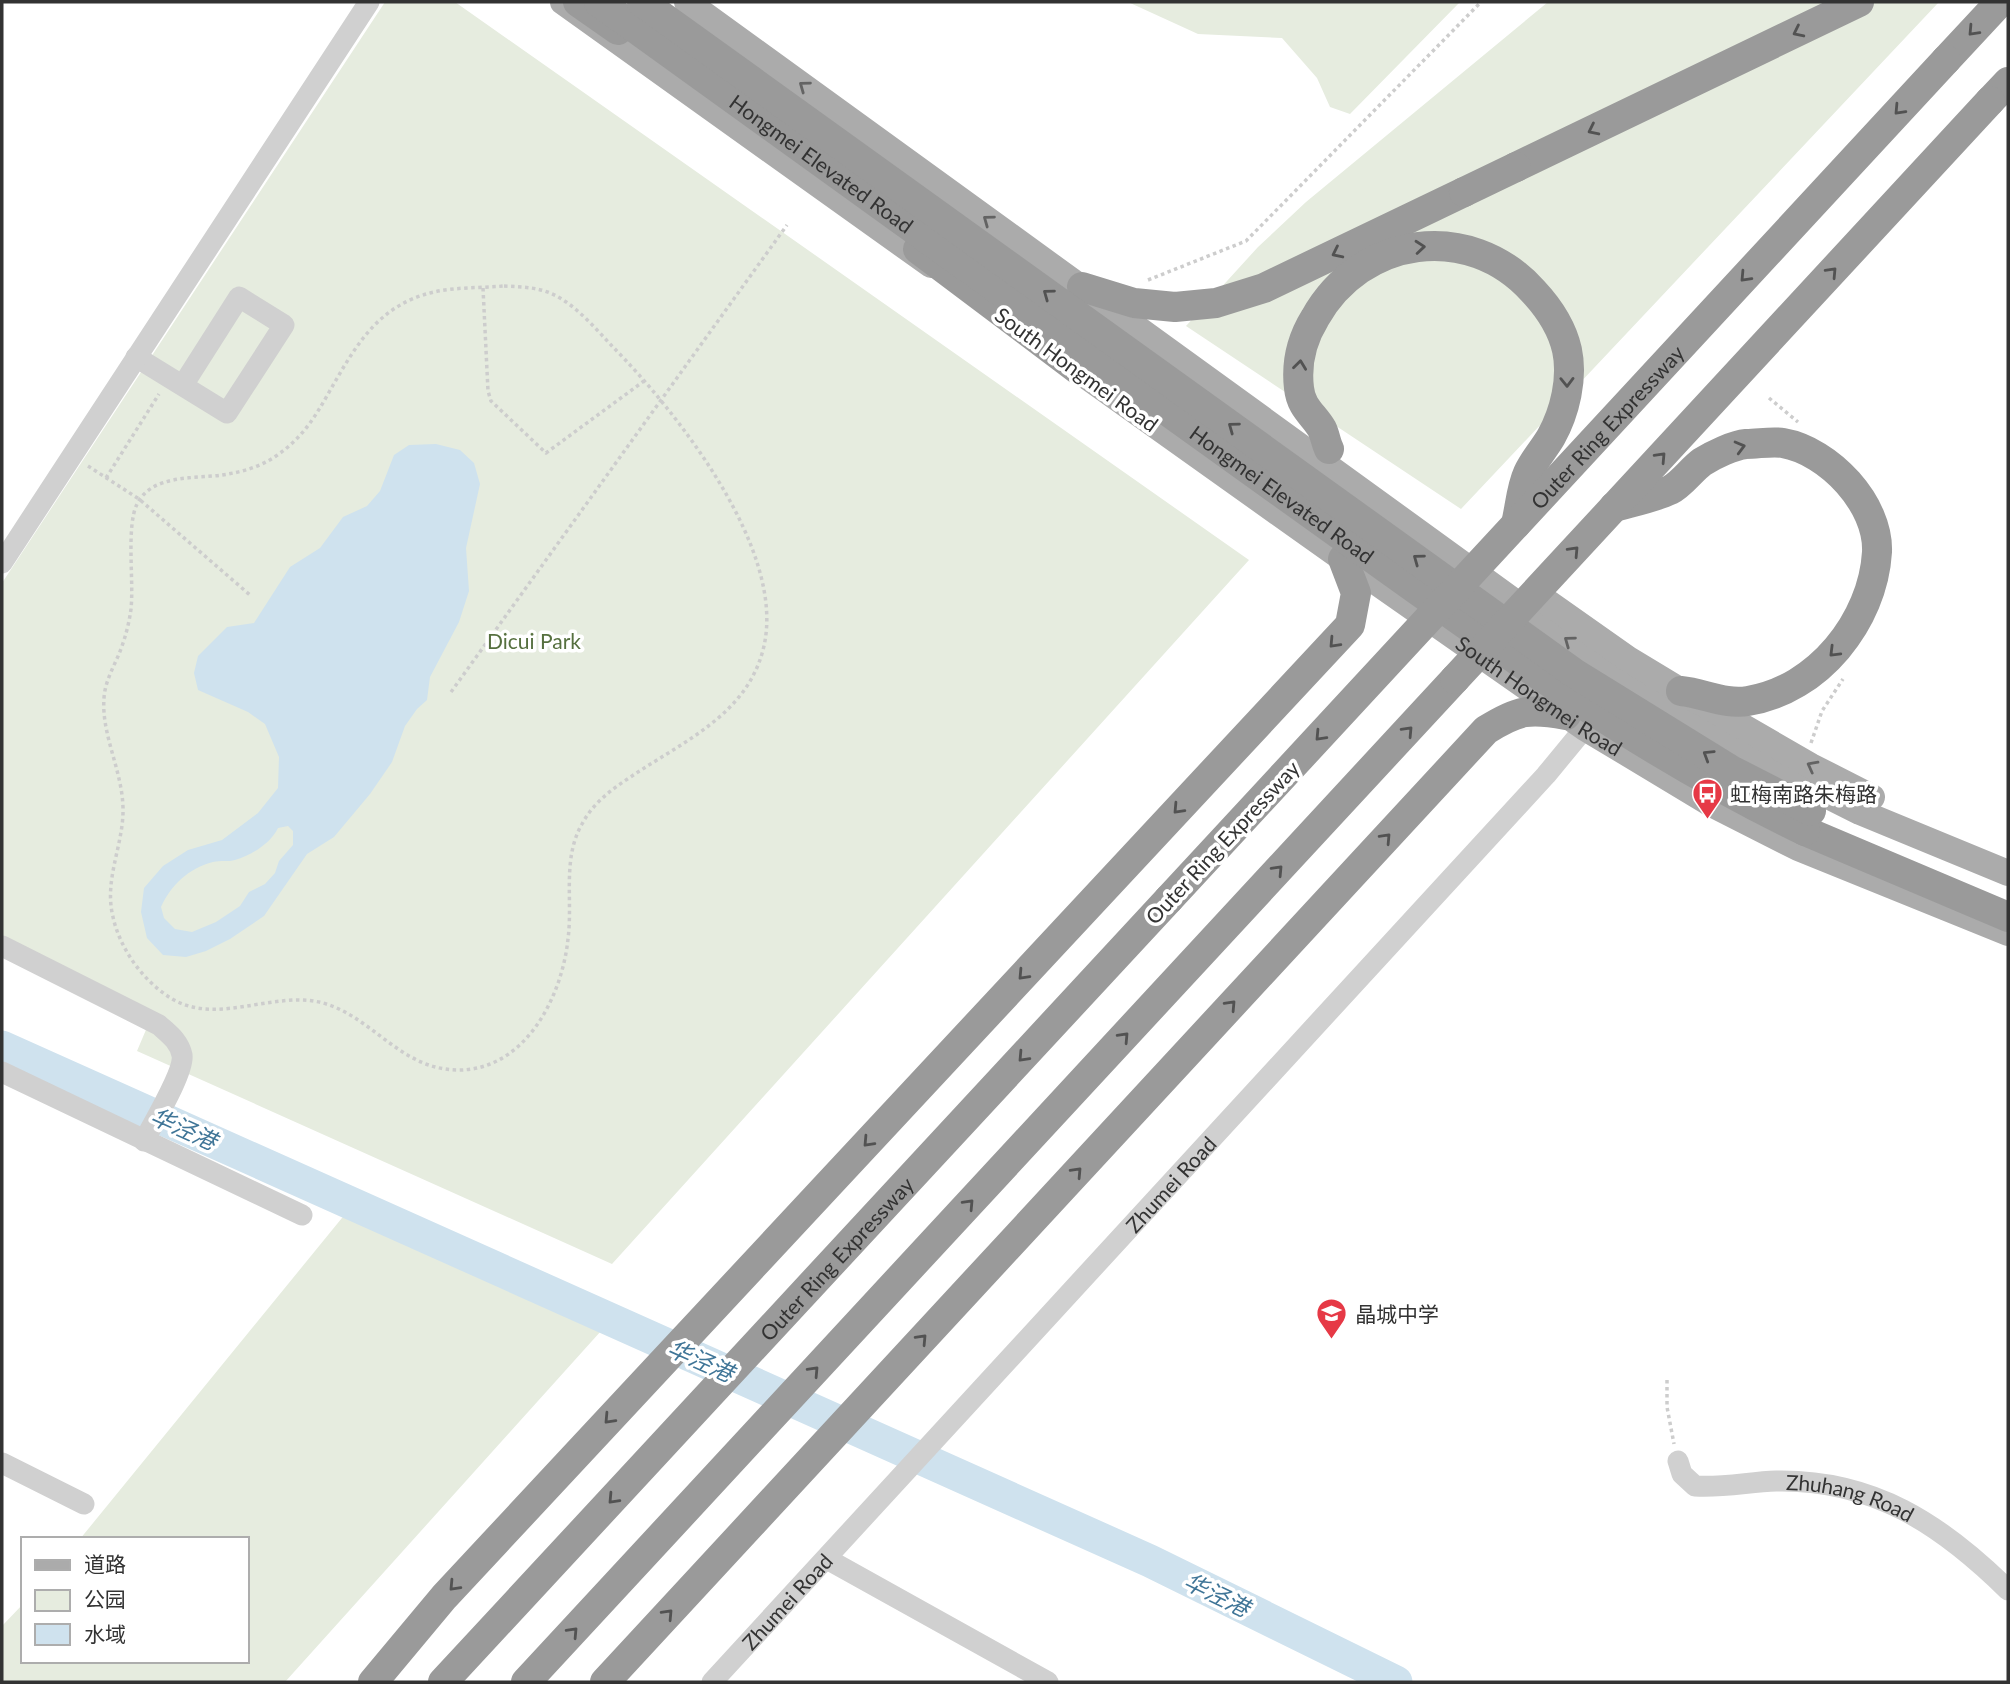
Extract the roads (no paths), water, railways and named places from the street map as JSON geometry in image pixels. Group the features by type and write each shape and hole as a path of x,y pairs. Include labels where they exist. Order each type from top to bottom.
{"highway":[{"path":"579,2 816,172 1080,371"},
{"name":"Hongmei Elevated Road","path":"599,2 1082,351 1562,692 1758,808 1805,831 2008,917"},
{"name":"Hongmei Elevated Road","path":"642,2 1574,673 1731,770 1772,791 1905,853 2008,895"},
{"path":"1082,287 1135,303 1175,307 1216,303 1264,288 1859,2"},
{"name":"Outer Ring Expressway","path":"443,1682 2000,2"},
{"path":"526,1682 1999,91"},
{"path":"1329,449 1321,427 1308,413 1299,392 1298,367 1305,335 1326,297 1356,269 1401,248 1442,245 1486,256 1521,278 1549,309 1567,349 1568,393 1553,434 1528,474 1516,524"},
{"path":"1614,507 1672,489 1704,461 1742,445 1783,443 1818,457 1846,479 1868,510 1877,550 1870,594 1846,640 1815,671 1777,693 1746,702 1717,700 1699,692 1681,691"},
{"path":"373,1682 444,1597 1350,625 1356,593 1343,559"},
{"path":"605,1682 1486,730 1510,715 1538,710 1576,721"}],"main road":[{"name":"South Hongmei Road","path":"563,2 1343,559 1576,721 1713,805 1798,848 2008,933"},
{"path":"687,2 1625,681 1763,764 1860,812 2008,873"},
{"path":"1130,322 1151,327 1179,343 1628,659 1862,793 2008,853"}],"street":[{"path":"2,563 369,2"},
{"path":"136,357 176,382 227,412 284,325 239,297 176,382"},
{"name":"Zhumei Road","path":"712,1682 1546,775 1576,721 1625,681"},
{"path":"2,946 159,1025 176,1041 183,1058 176,1081 144,1141"},
{"path":"2,1072 302,1215"},
{"name":"Zhuhang Road","path":"1678,1461 1686,1480 1695,1486 1777,1481 1812,1483 1875,1496 1902,1508 1963,1549 2008,1590"},
{"path":"2,1463 84,1504"},
{"path":"827,1559 1048,1682"}],"water":[{"path":"436,444 460,450 474,463 480,484 466,548 469,591 459,622 430,677 427,700 405,726 392,762 370,794 334,837 307,854 264,916 230,939 206,951 186,957 163,955 147,938 141,912 144,888 163,866 188,850 222,840 258,813 278,788 279,757 265,724 248,712 198,690 194,673 198,656 227,627 254,623 290,567 320,548 343,517 367,506 380,491 394,455 409,445","holes":["288,826 293,831 293,845 279,861 275,873 265,884 249,892 240,906 216,922 192,932 175,929 164,918 161,907 165,899 176,885 196,868 213,862 233,861 248,855 266,843 278,828"]}],"waterway":[{"name":"华泾港","path":"2,1047 1150,1561 1396,1682"}],"place":[{"name":"虹梅南路朱梅路","path":"1707,820"},
{"name":"晶城中学","path":"1332,1340"}],"park label":[{"name":"Dicui Park","path":"534,640"}]}
